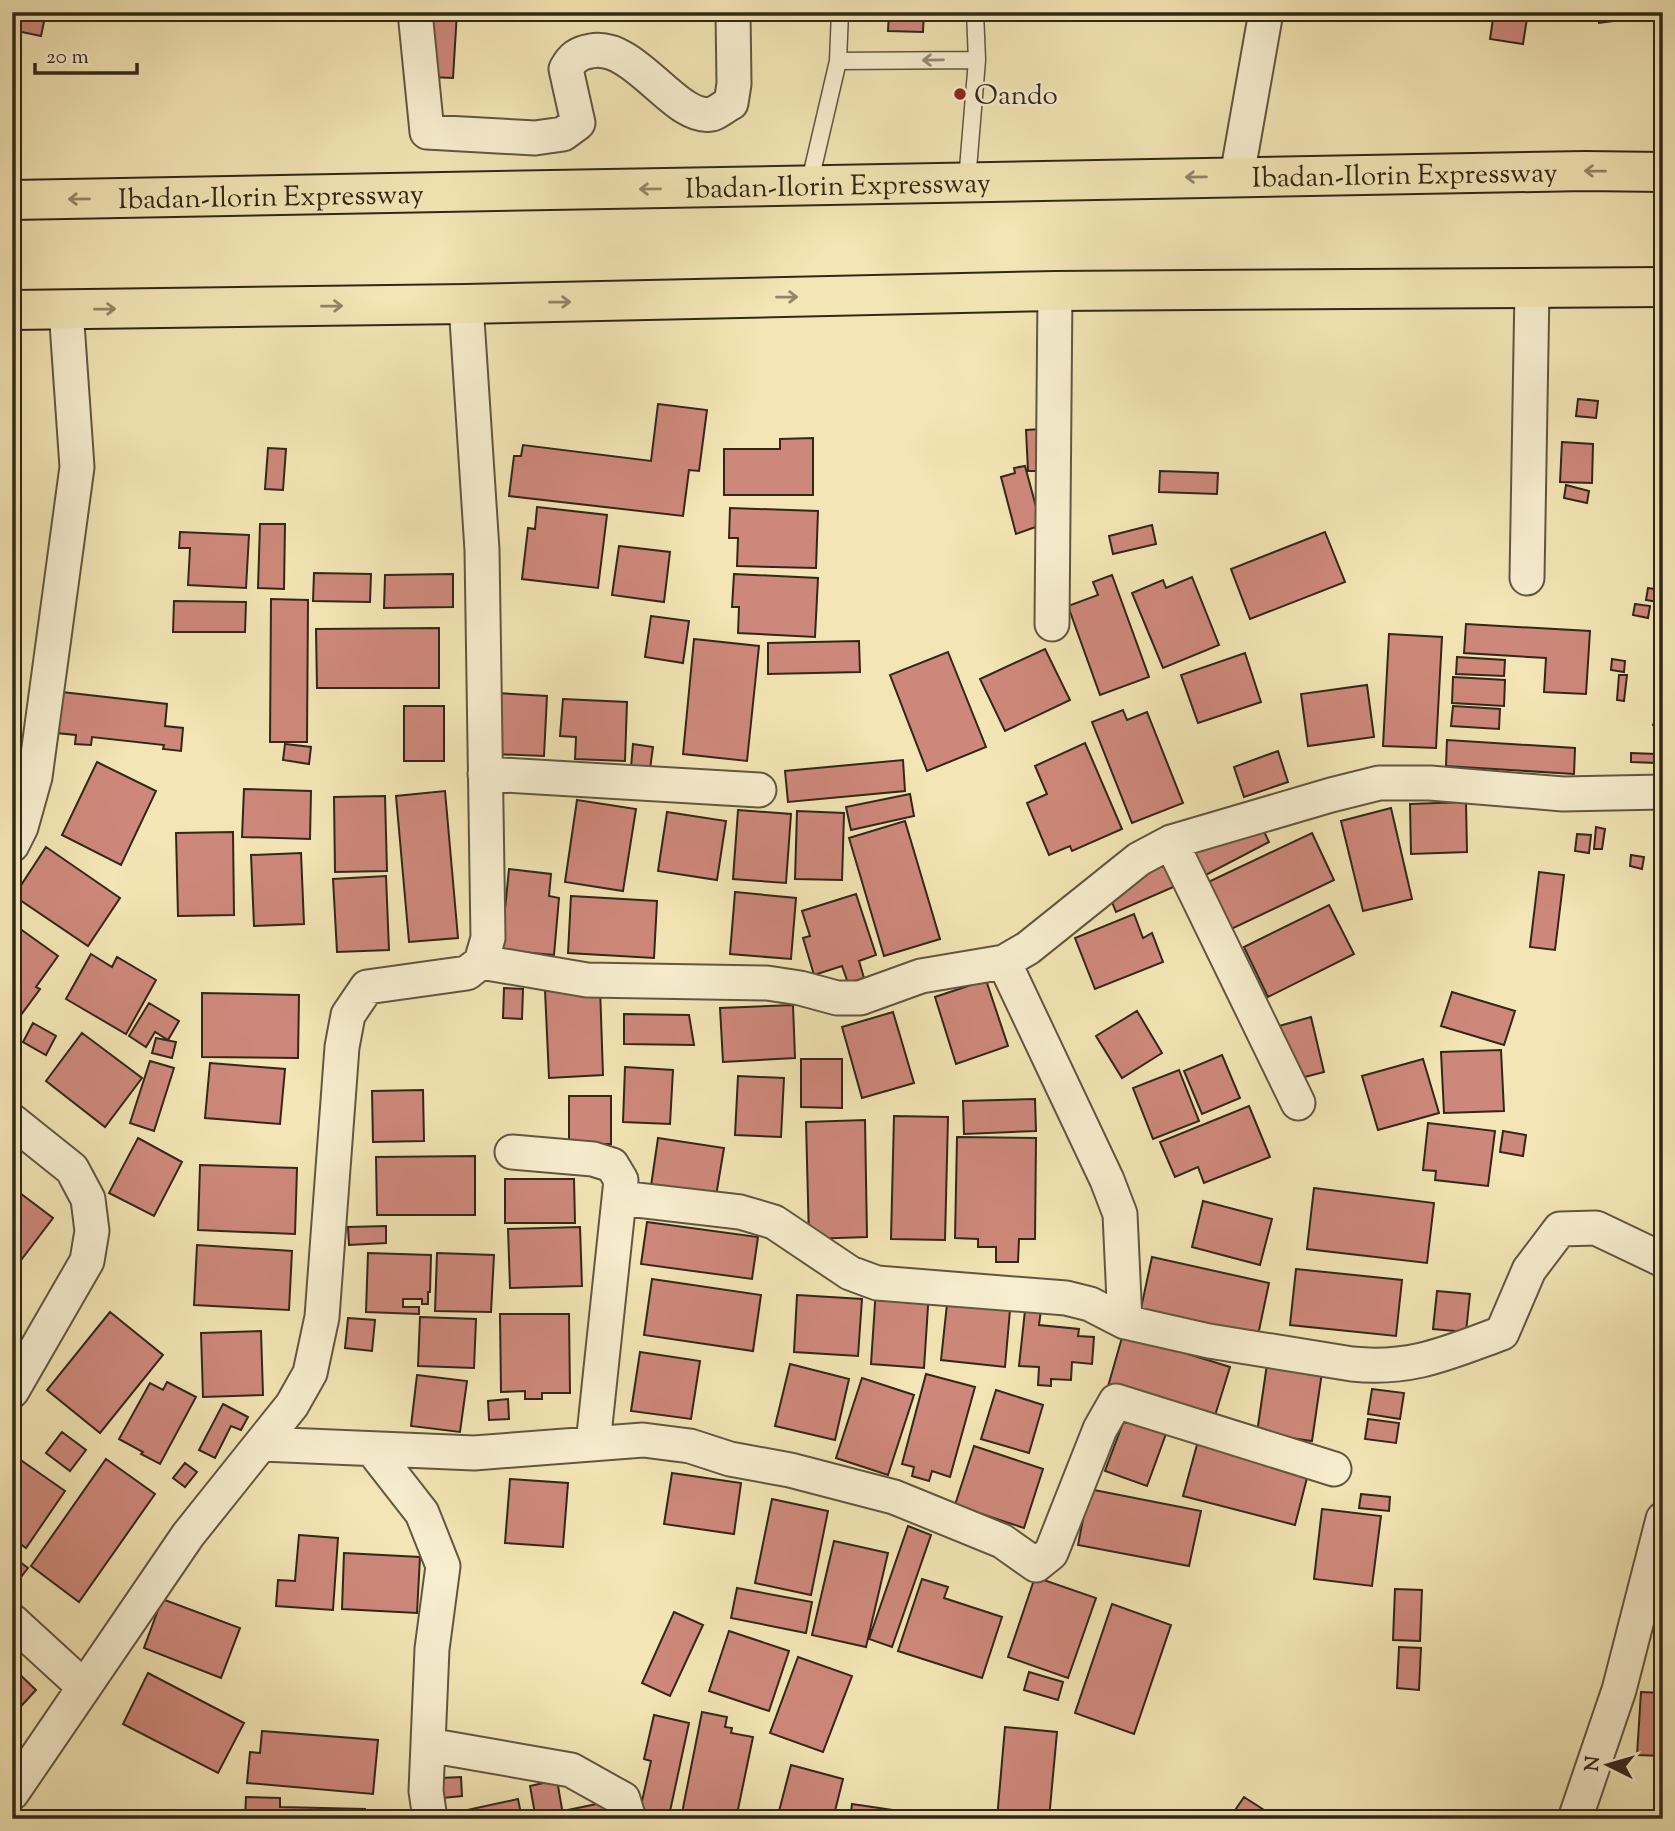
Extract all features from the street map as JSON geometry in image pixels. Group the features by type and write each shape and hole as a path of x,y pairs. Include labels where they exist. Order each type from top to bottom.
{"highway":[{"name":"Ibadan-Ilorin Expressway","path":"12,200 484,193 1237,176 1663,172"},
{"path":"12,310 466,304 1055,291 1663,287"}],"street":[{"path":"415,12 427,132 535,138 563,134 578,123 566,69 571,60 596,50 612,51 692,112 712,114 731,103 734,84 733,12"},
{"path":"1237,176 1266,12"},
{"path":"1527,578 1532,289"},
{"path":"1052,624 1055,291"},
{"path":"12,1793 188,1535 292,1405 310,1373 322,1318 342,1047 348,1015 367,987 467,973 481,962 488,938 482,550 466,304"},
{"path":"12,845 21,827 34,777 77,467 66,309"},
{"path":"485,774 759,790"},
{"path":"481,962 587,981 767,983 837,998 860,998 921,976 1004,962 1028,948 1139,859 1171,842 1379,783 1430,783 1563,794 1663,792"},
{"path":"1171,842 1298,1103"},
{"path":"1004,962 1107,1180 1120,1214 1125,1322"},
{"path":"12,1121 72,1169 88,1199 92,1231 87,1261 12,1391"},
{"path":"512,1152 593,1159 612,1165 621,1180 593,1444"},
{"path":"620,1198 740,1212 774,1222 850,1273 877,1283 1066,1298 1090,1304 1125,1322 1209,1341 1381,1367 1420,1362 1502,1333 1529,1270 1560,1229 1596,1228 1663,1260"},
{"path":"262,1444 474,1453 643,1440 690,1446 730,1459 790,1470 894,1497 1002,1541 1036,1564 1051,1553 1100,1429 1116,1401 1334,1469"},
{"path":"372,1449 422,1513 443,1566 432,1649 426,1791 430,1819"},
{"path":"1575,1819 1619,1690 1663,1518"},
{"path":"12,1621 84,1687"},
{"path":"428,1745 571,1770 623,1800 629,1819"}],"lane":[{"path":"809,185 838,61 840,12"},
{"path":"967,181 977,60 975,12"},
{"path":"838,61 977,60"}],"building":[{"path":"12,12 46,12 41,36 12,30"},
{"path":"434,12 457,12 453,78 430,77"},
{"path":"889,12 924,12 923,32 888,31"},
{"path":"1494,12 1528,12 1523,44 1490,39"},
{"path":"1597,12 1629,12 1630,19 1599,23"},
{"path":"1578,399 1598,401 1596,418 1576,416"},
{"path":"658,404 707,410 699,471 689,470 683,516 509,496 514,456 521,456 523,445 651,461"},
{"path":"1042,429 1044,471 1028,471 1026,430"},
{"path":"813,438 813,495 724,495 724,449 780,449 780,439"},
{"path":"1562,442 1593,444 1592,483 1560,482"},
{"path":"268,448 286,449 283,490 265,489"},
{"path":"1025,466 1041,525 1016,534 1001,477 1015,473 1014,468"},
{"path":"1160,471 1218,473 1217,494 1159,492"},
{"path":"1566,485 1589,491 1587,503 1564,498"},
{"path":"537,507 607,515 598,588 522,579 528,528 535,529"},
{"path":"730,508 818,511 816,568 737,566 738,538 729,538"},
{"path":"260,524 285,524 284,589 258,588"},
{"path":"1152,525 1156,544 1113,554 1109,536"},
{"path":"180,532 249,535 246,588 188,585 190,548 179,548"},
{"path":"1325,532 1345,582 1250,619 1231,569"},
{"path":"619,546 670,552 664,602 612,595"},
{"path":"314,573 371,574 370,602 313,601"},
{"path":"453,574 453,607 384,608 385,575"},
{"path":"734,574 818,578 815,637 738,633 739,607 732,607"},
{"path":"1112,575 1149,677 1100,695 1068,606 1098,595 1093,582"},
{"path":"1192,577 1219,645 1163,668 1132,593 1163,580 1166,588"},
{"path":"1648,588 1661,590 1658,602 1646,600"},
{"path":"271,599 308,600 307,742 270,742"},
{"path":"174,601 246,602 245,632 173,632"},
{"path":"1635,604 1650,606 1648,618 1633,615"},
{"path":"651,616 689,621 683,663 645,657"},
{"path":"1466,624 1590,631 1586,694 1544,692 1546,658 1464,653"},
{"path":"439,628 439,688 317,688 316,629"},
{"path":"1389,634 1442,637 1436,748 1383,746"},
{"path":"694,639 759,646 747,761 683,754"},
{"path":"859,641 860,672 768,674 768,643"},
{"path":"1045,649 1070,700 1005,731 980,679"},
{"path":"948,652 986,747 927,771 890,675"},
{"path":"1245,653 1261,702 1198,723 1181,675"},
{"path":"1457,657 1505,660 1504,676 1456,674"},
{"path":"1612,659 1625,661 1624,672 1611,670"},
{"path":"1619,675 1627,675 1624,701 1617,700"},
{"path":"1453,677 1505,680 1504,706 1452,703"},
{"path":"1367,685 1374,737 1308,746 1301,694"},
{"path":"62,692 167,704 165,726 183,728 181,751 163,749 164,745 92,737 91,745 75,744 76,735 56,733"},
{"path":"497,693 547,696 544,756 494,754"},
{"path":"563,699 627,702 625,761 575,759 576,737 560,736"},
{"path":"1663,700 1663,727 1662,729 1653,725"},
{"path":"404,706 444,706 444,761 404,761"},
{"path":"1453,706 1500,709 1499,729 1451,726"},
{"path":"1123,710 1127,720 1147,712 1183,803 1132,823 1092,722"},
{"path":"1447,740 1575,748 1574,774 1446,766"},
{"path":"1085,743 1122,829 1072,851 1070,846 1049,855 1027,803 1047,794 1035,766"},
{"path":"285,744 311,747 309,764 283,760"},
{"path":"633,744 653,747 650,769 631,767"},
{"path":"1278,751 1288,782 1244,797 1234,767"},
{"path":"1631,753 1656,754 1656,763 1631,762"},
{"path":"903,760 905,791 788,802 785,771"},
{"path":"97,762 156,791 121,865 62,835"},
{"path":"244,789 311,791 310,839 242,837"},
{"path":"445,791 458,938 409,942 396,796"},
{"path":"910,794 914,816 851,830 846,807"},
{"path":"385,796 387,871 335,872 334,797"},
{"path":"577,800 636,809 623,891 565,882"},
{"path":"1466,802 1467,852 1411,854 1410,804"},
{"path":"1391,808 1412,899 1363,911 1341,821"},
{"path":"738,810 791,814 786,883 733,879"},
{"path":"797,811 844,813 842,880 795,879"},
{"path":"667,812 726,821 717,880 658,871"},
{"path":"905,821 940,939 884,956 849,838"},
{"path":"1261,825 1269,842 1202,877 1190,854 1225,837"},
{"path":"1596,827 1605,829 1602,849 1594,849"},
{"path":"233,832 234,915 178,916 176,833"},
{"path":"1312,833 1334,880 1225,932 1202,885"},
{"path":"1577,834 1591,835 1589,853 1575,851"},
{"path":"46,847 120,898 88,946 14,896"},
{"path":"301,853 304,924 254,926 251,855"},
{"path":"1631,855 1644,857 1642,869 1630,866"},
{"path":"1167,860 1178,885 1116,912 1106,887"},
{"path":"509,869 551,874 549,896 559,898 554,955 501,950"},
{"path":"1539,872 1564,875 1555,950 1530,947"},
{"path":"386,876 389,950 337,952 333,879"},
{"path":"735,892 796,898 791,959 730,954"},
{"path":"856,894 876,955 859,961 864,978 848,983 842,966 814,975 803,938 810,936 802,911"},
{"path":"571,896 657,901 654,958 568,953"},
{"path":"1329,905 1354,954 1268,997 1244,947"},
{"path":"1134,914 1143,938 1152,933 1163,962 1095,989 1075,938"},
{"path":"12,923 58,956 36,987 40,989 18,1019 12,1019"},
{"path":"91,954 112,967 117,957 156,980 126,1034 66,999"},
{"path":"986,980 1008,1046 956,1064 935,997"},
{"path":"600,987 603,1075 549,1078 545,990"},
{"path":"504,988 523,989 522,1019 503,1018"},
{"path":"1452,992 1515,1011 1504,1045 1441,1026"},
{"path":"202,993 299,995 298,1058 202,1057"},
{"path":"149,1003 179,1021 168,1040 155,1032 146,1047 129,1036"},
{"path":"793,1005 795,1058 723,1062 720,1008"},
{"path":"1137,1011 1162,1053 1122,1078 1096,1036"},
{"path":"893,1012 914,1083 862,1098 842,1027"},
{"path":"624,1014 689,1015 694,1045 624,1044"},
{"path":"1311,1017 1324,1072 1293,1080 1279,1026"},
{"path":"33,1023 56,1036 46,1055 23,1042"},
{"path":"82,1033 142,1078 105,1127 46,1081"},
{"path":"156,1038 176,1042 172,1058 152,1053"},
{"path":"1501,1050 1504,1111 1444,1113 1441,1052"},
{"path":"1222,1055 1240,1098 1202,1114 1184,1071"},
{"path":"801,1059 842,1059 842,1108 801,1107"},
{"path":"1423,1059 1439,1113 1378,1130 1362,1076"},
{"path":"150,1061 174,1068 154,1131 130,1123"},
{"path":"210,1063 285,1069 280,1124 205,1118"},
{"path":"625,1067 673,1070 670,1124 623,1122"},
{"path":"1179,1070 1199,1121 1153,1139 1133,1088"},
{"path":"738,1076 784,1078 781,1137 735,1135"},
{"path":"423,1090 424,1141 373,1142 372,1091"},
{"path":"569,1096 611,1096 611,1144 569,1144"},
{"path":"1035,1099 1036,1131 964,1134 963,1101"},
{"path":"1249,1106 1270,1157 1204,1183 1198,1167 1175,1177 1160,1142"},
{"path":"894,1116 948,1117 945,1240 891,1239"},
{"path":"865,1120 867,1237 809,1239 806,1122"},
{"path":"1428,1123 1495,1131 1488,1186 1435,1180 1436,1171 1423,1170"},
{"path":"1503,1131 1526,1135 1523,1156 1500,1152"},
{"path":"957,1137 1036,1138 1035,1239 1019,1239 1018,1262 996,1262 996,1247 978,1247 978,1239 955,1238"},
{"path":"138,1138 182,1162 154,1216 109,1193"},
{"path":"658,1138 724,1148 716,1196 651,1186"},
{"path":"475,1156 475,1215 377,1215 376,1157"},
{"path":"200,1165 297,1168 295,1234 198,1230"},
{"path":"505,1179 574,1179 575,1223 505,1223"},
{"path":"12,1187 53,1218 12,1272"},
{"path":"1314,1188 1434,1203 1427,1263 1307,1249"},
{"path":"1203,1201 1272,1219 1260,1265 1192,1247"},
{"path":"647,1222 758,1237 752,1279 641,1264"},
{"path":"386,1226 386,1243 349,1245 348,1227"},
{"path":"580,1227 582,1286 510,1288 508,1229"},
{"path":"197,1245 292,1251 289,1310 194,1305"},
{"path":"368,1253 431,1255 428,1304 422,1304 422,1299 403,1299 403,1307 419,1307 419,1314 366,1312"},
{"path":"437,1253 494,1255 491,1312 435,1311"},
{"path":"1152,1257 1269,1283 1257,1340 1140,1313"},
{"path":"1296,1269 1402,1280 1396,1336 1290,1325"},
{"path":"652,1279 761,1295 753,1351 644,1335"},
{"path":"876,1288 929,1291 924,1368 871,1364"},
{"path":"1437,1291 1470,1294 1466,1332 1433,1329"},
{"path":"797,1295 862,1299 858,1356 794,1352"},
{"path":"1026,1301 1042,1302 1039,1325 1079,1329 1078,1336 1094,1337 1092,1364 1072,1362 1071,1380 1051,1379 1051,1386 1038,1385 1039,1367 1019,1366"},
{"path":"947,1304 1010,1310 1005,1367 941,1360"},
{"path":"110,1312 163,1355 100,1433 47,1390"},
{"path":"500,1314 569,1314 570,1393 542,1393 542,1399 525,1399 525,1391 501,1392"},
{"path":"420,1317 476,1319 474,1368 418,1366"},
{"path":"348,1318 375,1320 372,1351 345,1348"},
{"path":"261,1331 263,1395 203,1397 201,1333"},
{"path":"1123,1334 1230,1367 1213,1422 1107,1390"},
{"path":"640,1352 700,1361 691,1419 631,1411"},
{"path":"790,1364 849,1379 835,1440 775,1426"},
{"path":"1267,1364 1322,1372 1312,1441 1257,1433"},
{"path":"926,1374 975,1387 950,1477 932,1471 929,1481 912,1476 914,1467 902,1464"},
{"path":"417,1375 467,1381 460,1432 411,1426"},
{"path":"862,1378 914,1395 888,1475 836,1458"},
{"path":"167,1382 196,1397 160,1464 119,1439 150,1383 163,1390"},
{"path":"1372,1389 1404,1393 1400,1419 1368,1414"},
{"path":"996,1390 1043,1405 1029,1453 981,1439"},
{"path":"508,1399 509,1419 489,1420 488,1401"},
{"path":"223,1404 248,1417 241,1430 231,1426 215,1458 199,1450"},
{"path":"1126,1415 1167,1431 1147,1486 1105,1471"},
{"path":"1368,1419 1399,1423 1396,1443 1365,1439"},
{"path":"62,1432 86,1450 70,1471 46,1453"},
{"path":"1198,1441 1309,1470 1295,1525 1183,1496"},
{"path":"974,1446 1043,1469 1024,1528 955,1505"},
{"path":"12,1454 65,1491 26,1548 12,1538"},
{"path":"106,1459 155,1494 79,1602 31,1566"},
{"path":"185,1463 197,1472 185,1487 173,1478"},
{"path":"672,1473 741,1483 734,1534 664,1524"},
{"path":"510,1479 568,1483 563,1547 505,1543"},
{"path":"1089,1489 1201,1511 1189,1566 1078,1545"},
{"path":"1361,1494 1390,1497 1389,1511 1359,1508"},
{"path":"772,1499 828,1511 811,1595 755,1583"},
{"path":"1322,1509 1381,1516 1372,1586 1314,1579"},
{"path":"908,1526 931,1535 892,1647 869,1639"},
{"path":"299,1535 338,1538 333,1610 276,1606 278,1580 295,1581"},
{"path":"834,1541 888,1553 866,1647 812,1635"},
{"path":"344,1553 420,1557 417,1613 342,1609"},
{"path":"12,1556 28,1568 14,1586 12,1584"},
{"path":"1035,1577 1096,1598 1068,1678 1008,1657"},
{"path":"922,1579 948,1587 944,1598 1002,1617 982,1678 898,1651"},
{"path":"737,1588 812,1602 806,1633 731,1618"},
{"path":"1395,1589 1422,1590 1420,1641 1393,1640"},
{"path":"162,1599 240,1628 221,1678 144,1648"},
{"path":"1112,1604 1171,1625 1134,1734 1075,1713"},
{"path":"674,1612 703,1625 670,1696 642,1683"},
{"path":"729,1631 789,1651 769,1711 709,1691"},
{"path":"1399,1647 1421,1648 1419,1690 1397,1688"},
{"path":"798,1657 852,1676 823,1752 770,1733"},
{"path":"12,1667 36,1690 12,1716"},
{"path":"1029,1672 1063,1682 1058,1700 1024,1690"},
{"path":"148,1673 244,1723 218,1773 123,1724"},
{"path":"1641,1692 1663,1693 1663,1756 1637,1755"},
{"path":"702,1712 727,1717 725,1727 732,1728 731,1733 753,1737 736,1819 681,1818"},
{"path":"654,1715 689,1723 669,1816 640,1810 651,1761 644,1759"},
{"path":"1005,1727 1057,1732 1049,1819 997,1819"},
{"path":"262,1731 378,1740 373,1794 247,1783 250,1752 260,1753"},
{"path":"791,1765 843,1779 833,1819 777,1819"},
{"path":"461,1777 462,1796 443,1798 441,1778"},
{"path":"557,1780 562,1809 558,1812 535,1814 530,1786"},
{"path":"246,1797 280,1798 280,1807 365,1809 365,1819 245,1819"},
{"path":"1244,1797 1278,1819 1229,1819"},
{"path":"518,1799 522,1819 445,1819 444,1815"},
{"path":"616,1800 620,1819 560,1819 558,1812"},
{"path":"852,1804 907,1812 906,1819 850,1819"}],"place":[{"name":"Oando","path":"960,94"}]}
